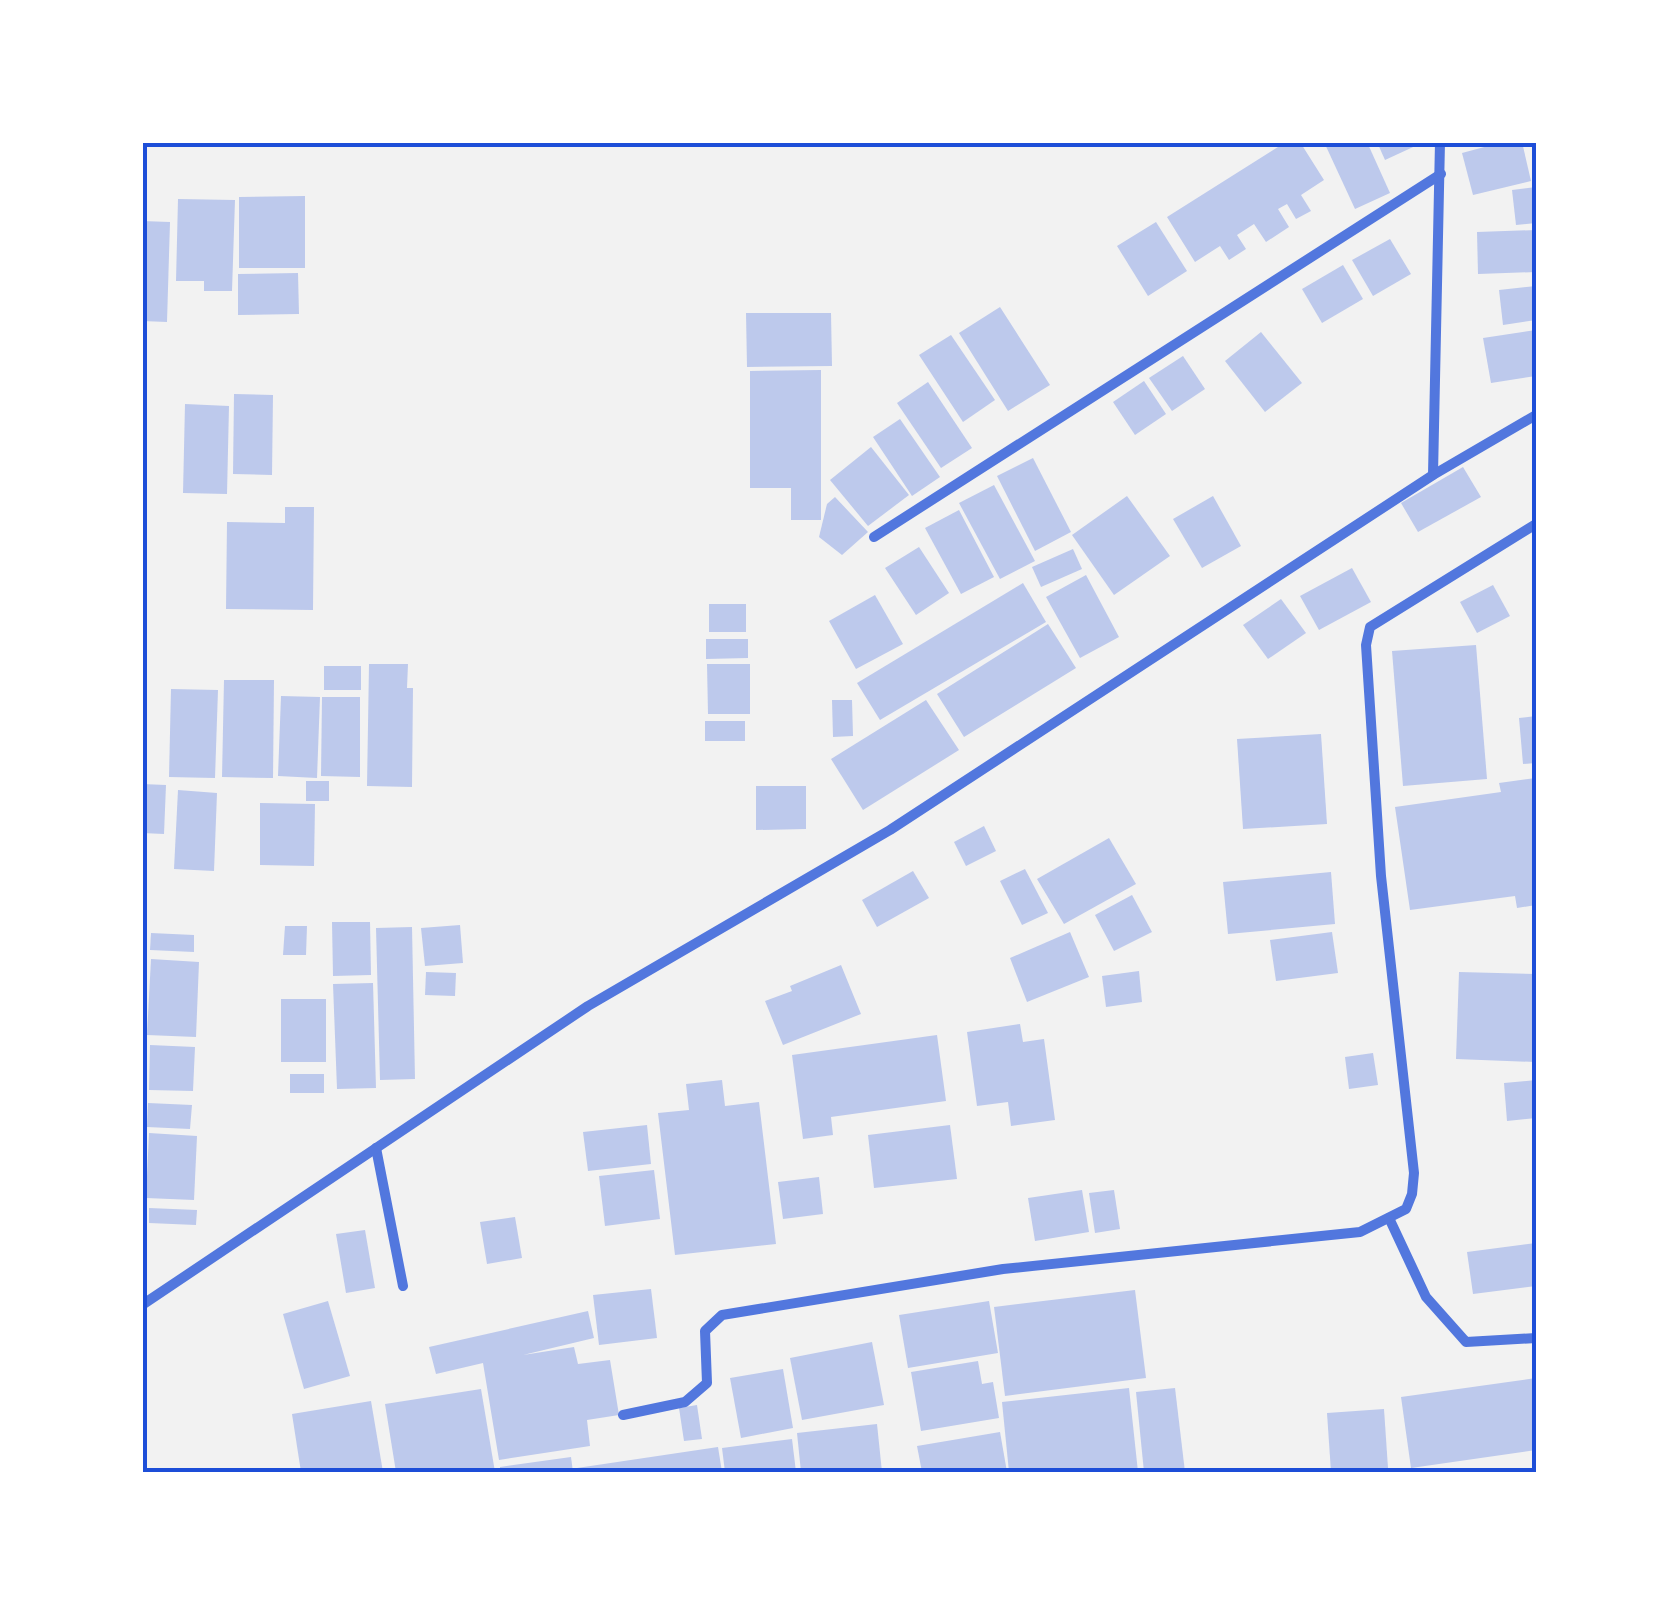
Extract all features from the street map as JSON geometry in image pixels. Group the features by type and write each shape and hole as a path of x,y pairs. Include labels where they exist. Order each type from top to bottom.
{"street":[{"path":"1433,476 1440,142"},
{"path":"874,538 1441,174"},
{"path":"142,1304 588,1006 890,830 1433,476 1536,416"},
{"path":"622,1415 685,1402 708,1383 705,1330 722,1314 1002,1270 1360,1232 1406,1210 1414,1173 1381,876 1366,644 1370,627 1536,524"},
{"path":"376,1148 404,1286"},
{"path":"1390,1218 1426,1297 1466,1342 1536,1338"}],"building":[{"path":"1286,142 1300,142 1324,180 1301,195 1311,211 1296,219 1287,204 1278,209 1289,227 1266,242 1254,224 1237,235 1246,249 1229,260 1220,246 1195,262 1167,217"},
{"path":"1324,142 1367,142 1390,193 1355,209"},
{"path":"1377,142 1424,142 1385,160"},
{"path":"1503,142 1522,142 1531,181 1473,195 1462,153"},
{"path":"1536,187 1536,223 1516,225 1512,190"},
{"path":"305,196 305,268 239,268 239,197"},
{"path":"178,199 235,200 232,291 204,291 204,281 176,281"},
{"path":"142,221 170,222 167,322 142,321"},
{"path":"1156,222 1187,271 1148,296 1117,246"},
{"path":"1536,230 1536,272 1478,274 1477,232"},
{"path":"1390,239 1411,274 1373,296 1352,260"},
{"path":"1343,265 1363,299 1322,323 1302,289"},
{"path":"298,273 299,314 238,315 238,274"},
{"path":"1536,286 1536,320 1503,325 1499,290"},
{"path":"1000,307 1050,385 1008,411 959,333"},
{"path":"746,313 831,313 832,366 747,367"},
{"path":"1536,330 1536,376 1491,383 1483,338"},
{"path":"1261,332 1302,383 1265,412 1225,361"},
{"path":"951,335 995,400 963,422 919,355"},
{"path":"1183,356 1205,389 1172,411 1149,378"},
{"path":"821,370 821,520 791,520 791,488 750,488 750,371"},
{"path":"1144,381 1166,414 1135,435 1113,402"},
{"path":"928,382 972,448 941,468 897,403"},
{"path":"234,394 273,395 272,475 233,474"},
{"path":"185,404 229,406 227,494 183,493"},
{"path":"900,419 940,477 912,496 873,437"},
{"path":"871,447 909,495 868,526 830,480"},
{"path":"1033,458 1071,532 1035,551 997,476"},
{"path":"1463,467 1481,497 1418,532 1401,503"},
{"path":"994,485 1035,561 1000,579 959,503"},
{"path":"1127,496 1170,556 1114,595 1072,535"},
{"path":"1213,496 1241,546 1202,568 1173,519"},
{"path":"835,497 868,532 842,555 819,537 827,504"},
{"path":"285,507 314,507 313,610 226,609 227,522 285,523"},
{"path":"959,510 994,577 961,594 925,528"},
{"path":"919,547 949,593 916,615 885,568"},
{"path":"1073,549 1082,569 1041,587 1032,567"},
{"path":"1352,568 1371,602 1319,630 1300,596"},
{"path":"1086,575 1119,637 1080,658 1046,597"},
{"path":"1023,583 1046,622 880,720 857,683"},
{"path":"1493,585 1510,616 1477,633 1460,602"},
{"path":"875,595 903,644 856,669 829,621"},
{"path":"1281,599 1306,633 1268,659 1243,625"},
{"path":"709,604 746,604 746,632 709,632"},
{"path":"1048,624 1076,668 964,737 937,694"},
{"path":"706,639 748,639 748,658 706,659"},
{"path":"1476,645 1487,779 1403,786 1392,651"},
{"path":"369,664 408,664 407,688 413,688 412,787 367,786"},
{"path":"707,664 750,664 750,714 708,714"},
{"path":"324,666 361,666 361,690 324,690"},
{"path":"224,680 274,680 273,778 222,777"},
{"path":"171,689 218,690 215,778 169,777"},
{"path":"281,696 320,697 317,778 278,776"},
{"path":"322,697 360,697 360,777 321,776"},
{"path":"832,700 852,700 853,736 833,737"},
{"path":"926,700 959,750 863,810 831,759"},
{"path":"1536,716 1536,763 1523,764 1519,718"},
{"path":"705,721 745,721 745,741 705,741"},
{"path":"1321,734 1327,824 1243,829 1237,739"},
{"path":"1536,778 1536,905 1517,908 1515,896 1410,910 1395,807 1501,792 1499,783"},
{"path":"306,781 329,781 329,801 306,801"},
{"path":"142,784 166,785 164,834 142,833"},
{"path":"756,786 806,786 806,829 756,830"},
{"path":"178,790 217,793 214,871 174,869"},
{"path":"260,803 315,804 314,866 260,865"},
{"path":"984,826 996,851 966,866 954,842"},
{"path":"1109,838 1136,884 1064,924 1037,879"},
{"path":"1025,869 1048,913 1022,925 1000,881"},
{"path":"913,871 929,898 877,927 862,900"},
{"path":"1331,872 1335,924 1228,934 1223,882"},
{"path":"1132,895 1152,932 1114,951 1095,915"},
{"path":"332,922 370,922 371,975 333,976"},
{"path":"460,925 463,963 425,966 421,928"},
{"path":"285,926 307,926 306,955 283,955"},
{"path":"412,927 415,1079 380,1080 376,928"},
{"path":"1070,932 1089,977 1027,1002 1010,958"},
{"path":"1332,932 1338,973 1276,981 1270,940"},
{"path":"151,933 194,935 194,952 150,950"},
{"path":"151,959 199,962 196,1037 147,1035"},
{"path":"841,965 861,1014 783,1045 765,1001"},
{"path":"1139,971 1142,1002 1106,1007 1102,976"},
{"path":"426,972 456,973 455,996 425,995"},
{"path":"1459,972 1536,974 1536,1062 1456,1059"},
{"path":"373,983 376,1088 337,1089 333,984"},
{"path":"281,999 326,999 326,1062 281,1062"},
{"path":"1020,1024 1023,1042 1044,1039 1055,1120 1011,1126 1008,1102 977,1106 967,1032"},
{"path":"937,1035 946,1101 831,1117 833,1135 803,1139 792,1055"},
{"path":"150,1045 195,1047 193,1091 149,1090"},
{"path":"1373,1053 1378,1085 1349,1089 1345,1057"},
{"path":"290,1074 324,1074 324,1093 290,1093"},
{"path":"722,1080 725,1106 759,1102 776,1244 675,1255 658,1113 689,1110 686,1084"},
{"path":"1536,1080 1536,1118 1507,1121 1504,1083"},
{"path":"148,1103 192,1105 190,1129 147,1127"},
{"path":"647,1125 651,1164 588,1171 583,1132"},
{"path":"950,1125 957,1179 874,1188 868,1135"},
{"path":"149,1133 197,1136 194,1200 146,1198"},
{"path":"654,1170 660,1219 605,1226 599,1176"},
{"path":"819,1177 823,1214 783,1219 778,1182"},
{"path":"1082,1190 1089,1232 1035,1241 1028,1198"},
{"path":"1114,1190 1120,1229 1095,1233 1089,1193"},
{"path":"149,1208 197,1210 196,1225 149,1223"},
{"path":"515,1217 522,1258 487,1264 480,1222"},
{"path":"365,1230 375,1288 346,1293 336,1234"},
{"path":"1536,1243 1536,1286 1473,1294 1467,1252"},
{"path":"651,1289 657,1338 599,1345 593,1295"},
{"path":"1135,1290 1146,1378 1005,1396 994,1307"},
{"path":"328,1301 350,1376 304,1389 283,1314"},
{"path":"989,1301 998,1353 908,1368 899,1315"},
{"path":"588,1311 594,1338 523,1355 574,1347 578,1364 610,1360 619,1415 587,1420 590,1446 499,1460 483,1363 436,1374 429,1347"},
{"path":"872,1342 884,1405 802,1420 790,1358"},
{"path":"978,1361 982,1384 993,1382 999,1418 921,1431 911,1372"},
{"path":"783,1369 793,1428 741,1438 730,1378"},
{"path":"1536,1378 1536,1450 1411,1468 1401,1397"},
{"path":"1129,1388 1138,1472 1009,1472 1002,1402"},
{"path":"1175,1388 1185,1472 1144,1472 1136,1392"},
{"path":"481,1389 495,1472 396,1472 385,1404"},
{"path":"371,1401 383,1472 301,1472 292,1414"},
{"path":"697,1405 702,1439 684,1441 679,1408"},
{"path":"1384,1409 1388,1468 1331,1472 1327,1413"},
{"path":"877,1424 882,1472 801,1472 797,1433"},
{"path":"1000,1432 1007,1472 922,1472 917,1446"},
{"path":"792,1439 796,1472 725,1472 722,1448"},
{"path":"718,1447 722,1472 578,1472 577,1468"},
{"path":"571,1457 573,1472 500,1472 500,1467"}]}
